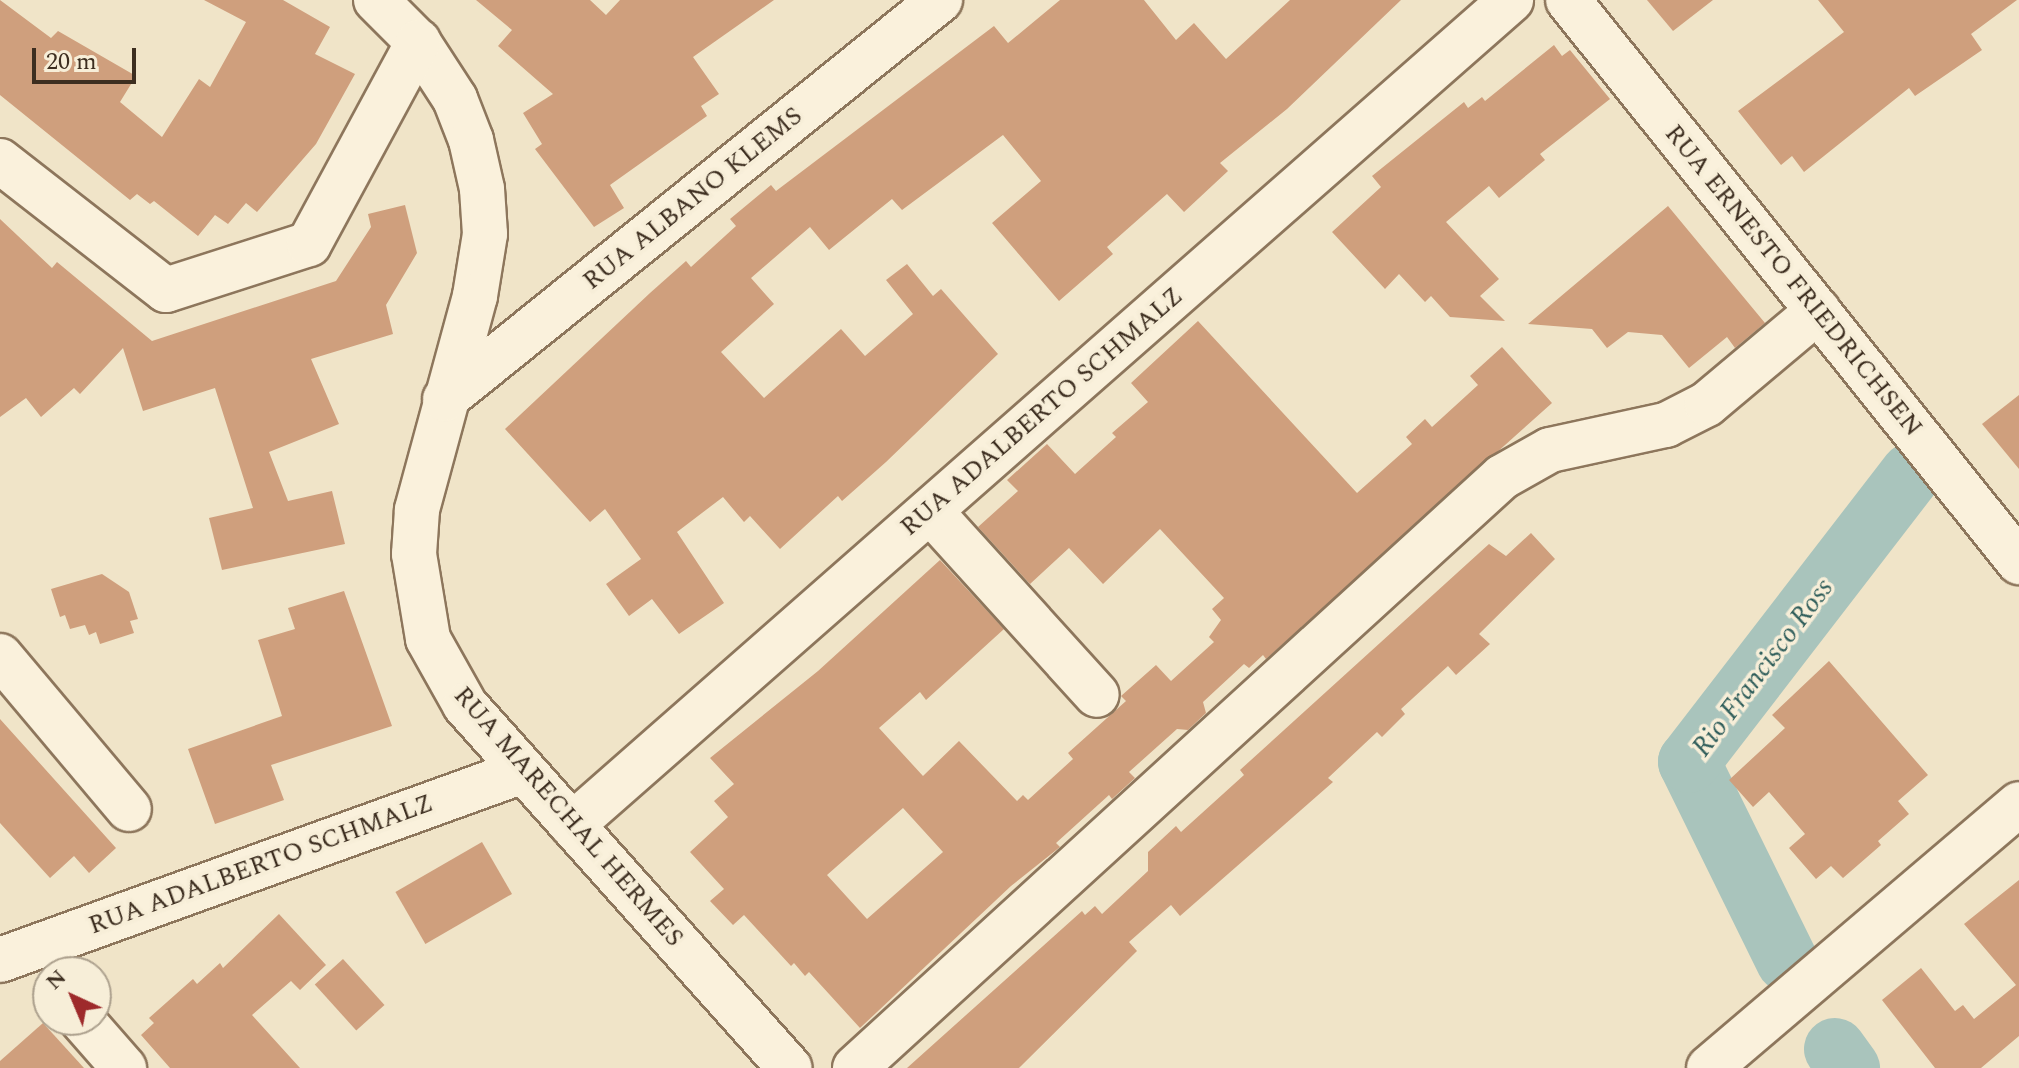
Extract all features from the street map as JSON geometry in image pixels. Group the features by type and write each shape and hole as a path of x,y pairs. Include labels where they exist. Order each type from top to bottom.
{"street":[{"name":"RUA MARECHAL HERMES","path":"376,0 418,42 455,99 471,140 482,189 485,234 475,296 417,510 419,603 444,674 523,771 789,1068"},
{"name":"RUA ALBANO KLEMS","path":"445,399 940,0"},
{"name":"RUA ADALBERTO SCHMALZ","path":"572,825 1511,0"},
{"name":"RUA ERNESTO FRIEDRICHSEN","path":"1568,0 2019,562"},
{"path":"0,161 166,290 309,244 418,42"},
{"path":"855,1068 1502,477 1550,450 1666,425 1693,411 1818,311"},
{"path":"930,511 1097,695"},
{"path":"0,656 129,809"},
{"name":"RUA ADALBERTO SCHMALZ","path":"24,964 523,771"},
{"path":"1709,1068 2019,804"},
{"path":"96,1036 124,1068"}],"building":[{"path":"0,0 51,38 58,31 136,76 120,102 162,137 199,79 210,87 246,22 204,0 283,0 330,27 315,54 355,74 316,144 257,212 246,203 228,224 215,215 198,236 154,201 150,204 137,194 130,200 0,95"},
{"path":"476,0 590,0 606,15 620,0 774,0 693,57 719,94 701,106 707,116 610,185 624,208 594,227 535,149 542,144 523,113 553,94 498,46 512,30"},
{"path":"1060,0 1144,0 1176,40 1194,23 1226,59 1290,0 1401,0 1287,109 1220,163 1228,171 1184,212 1167,194 1107,247 1113,254 1059,301 992,223 1041,181 1003,135 902,210 892,199 829,250 810,227 751,278 774,304 721,352 764,398 841,329 865,356 913,314 886,280 907,264 933,296 941,289 998,354 886,462 842,501 838,496 780,549 750,516 744,522 723,497 677,532 724,603 679,634 652,599 629,616 606,584 641,559 605,509 590,522 505,429 686,261 691,267 736,226 730,219 771,185 776,191 994,26 1008,43"},
{"path":"1647,0 1713,0 1673,31"},
{"path":"1818,0 2017,0 1971,34 1982,50 1915,96 1909,88 1804,172 1792,156 1781,165 1738,111 1844,32"},
{"path":"1554,45 1562,56 1570,50 1610,99 1540,154 1545,160 1499,198 1489,186 1446,222 1499,279 1480,296 1505,321 1450,317 1431,296 1425,302 1399,274 1385,289 1332,232 1381,187 1372,176 1464,102 1468,108 1482,97 1485,101"},
{"path":"405,205 417,253 386,305 393,334 311,359 339,424 269,452 288,501 332,491 345,544 222,570 209,518 253,508 215,388 143,411 123,348 80,394 74,388 41,417 26,398 0,417 0,219 52,268 57,262 152,341 336,281 371,227 368,214"},
{"path":"1668,206 1765,323 1735,348 1727,337 1689,368 1662,335 1628,332 1607,348 1592,329 1528,324"},
{"path":"1198,321 1357,493 1412,444 1406,437 1425,419 1432,427 1478,385 1470,376 1502,347 1552,403 1266,659 1263,655 1249,668 1244,664 1203,702 1206,713 1188,730 1177,729 1129,772 1135,778 1112,799 1109,795 1056,843 1060,847 1011,886 860,1028 809,972 805,976 794,963 791,966 744,915 733,925 710,901 724,889 690,852 728,817 714,801 734,784 710,758 818,671 940,560 1004,629 926,700 920,692 879,728 923,776 959,741 1017,801 1023,795 1028,800 1073,759 1068,753 1126,701 1121,696 1156,665 1171,681 1214,642 1209,637 1221,620 1212,609 1224,598 1160,529 1103,584 1069,548 1030,584 978,527 1018,491 1007,480 1047,444 1075,474 1116,437 1112,433 1148,402 1131,383","holes":["903,808 943,852 867,919 827,875"]},
{"path":"2019,395 2019,469 1982,424"},
{"path":"1531,533 1555,559 1479,634 1490,644 1456,675 1448,666 1401,709 1405,714 1382,737 1377,732 1328,778 1333,782 1180,916 1171,905 1129,942 1137,951 1019,1068 907,1068 1082,911 1085,915 1095,906 1102,914 1148,871 1148,852 1176,826 1181,832 1244,775 1240,770 1489,544 1506,556"},
{"path":"102,574 129,592 138,619 130,621 134,633 100,644 96,632 89,635 85,625 70,629 65,615 60,617 51,589"},
{"path":"344,591 392,726 271,765 284,800 215,824 188,749 282,716 258,640 295,629 288,608"},
{"path":"1829,661 1928,775 1898,801 1909,814 1878,841 1881,845 1843,878 1831,866 1816,879 1789,848 1805,834 1769,792 1753,807 1729,780 1785,728 1772,715"},
{"path":"0,719 116,848 89,873 74,856 50,878 0,823"},
{"path":"482,842 512,894 425,944 395,892"},
{"path":"2019,880 2019,1036 1981,1068 1935,1068 1882,1000 1921,968 1955,1011 1963,1005 1974,1019 2016,985 1964,924"},
{"path":"279,914 326,965 300,990 291,981 252,1015 300,1068 170,1068 141,1035 154,1023 149,1018 193,979 197,984 220,963 223,968"},
{"path":"343,959 384,1005 356,1031 315,984"},
{"path":"32,1033 32,1036 55,1036 84,1068 0,1068 0,1061"}],"waterway":[{"name":"Rio Francisco Ross","path":"1787,961 1689,762 1911,474"},
{"name":"Rio Francisco Ross","path":"1835,1049 1849,1068"}]}
